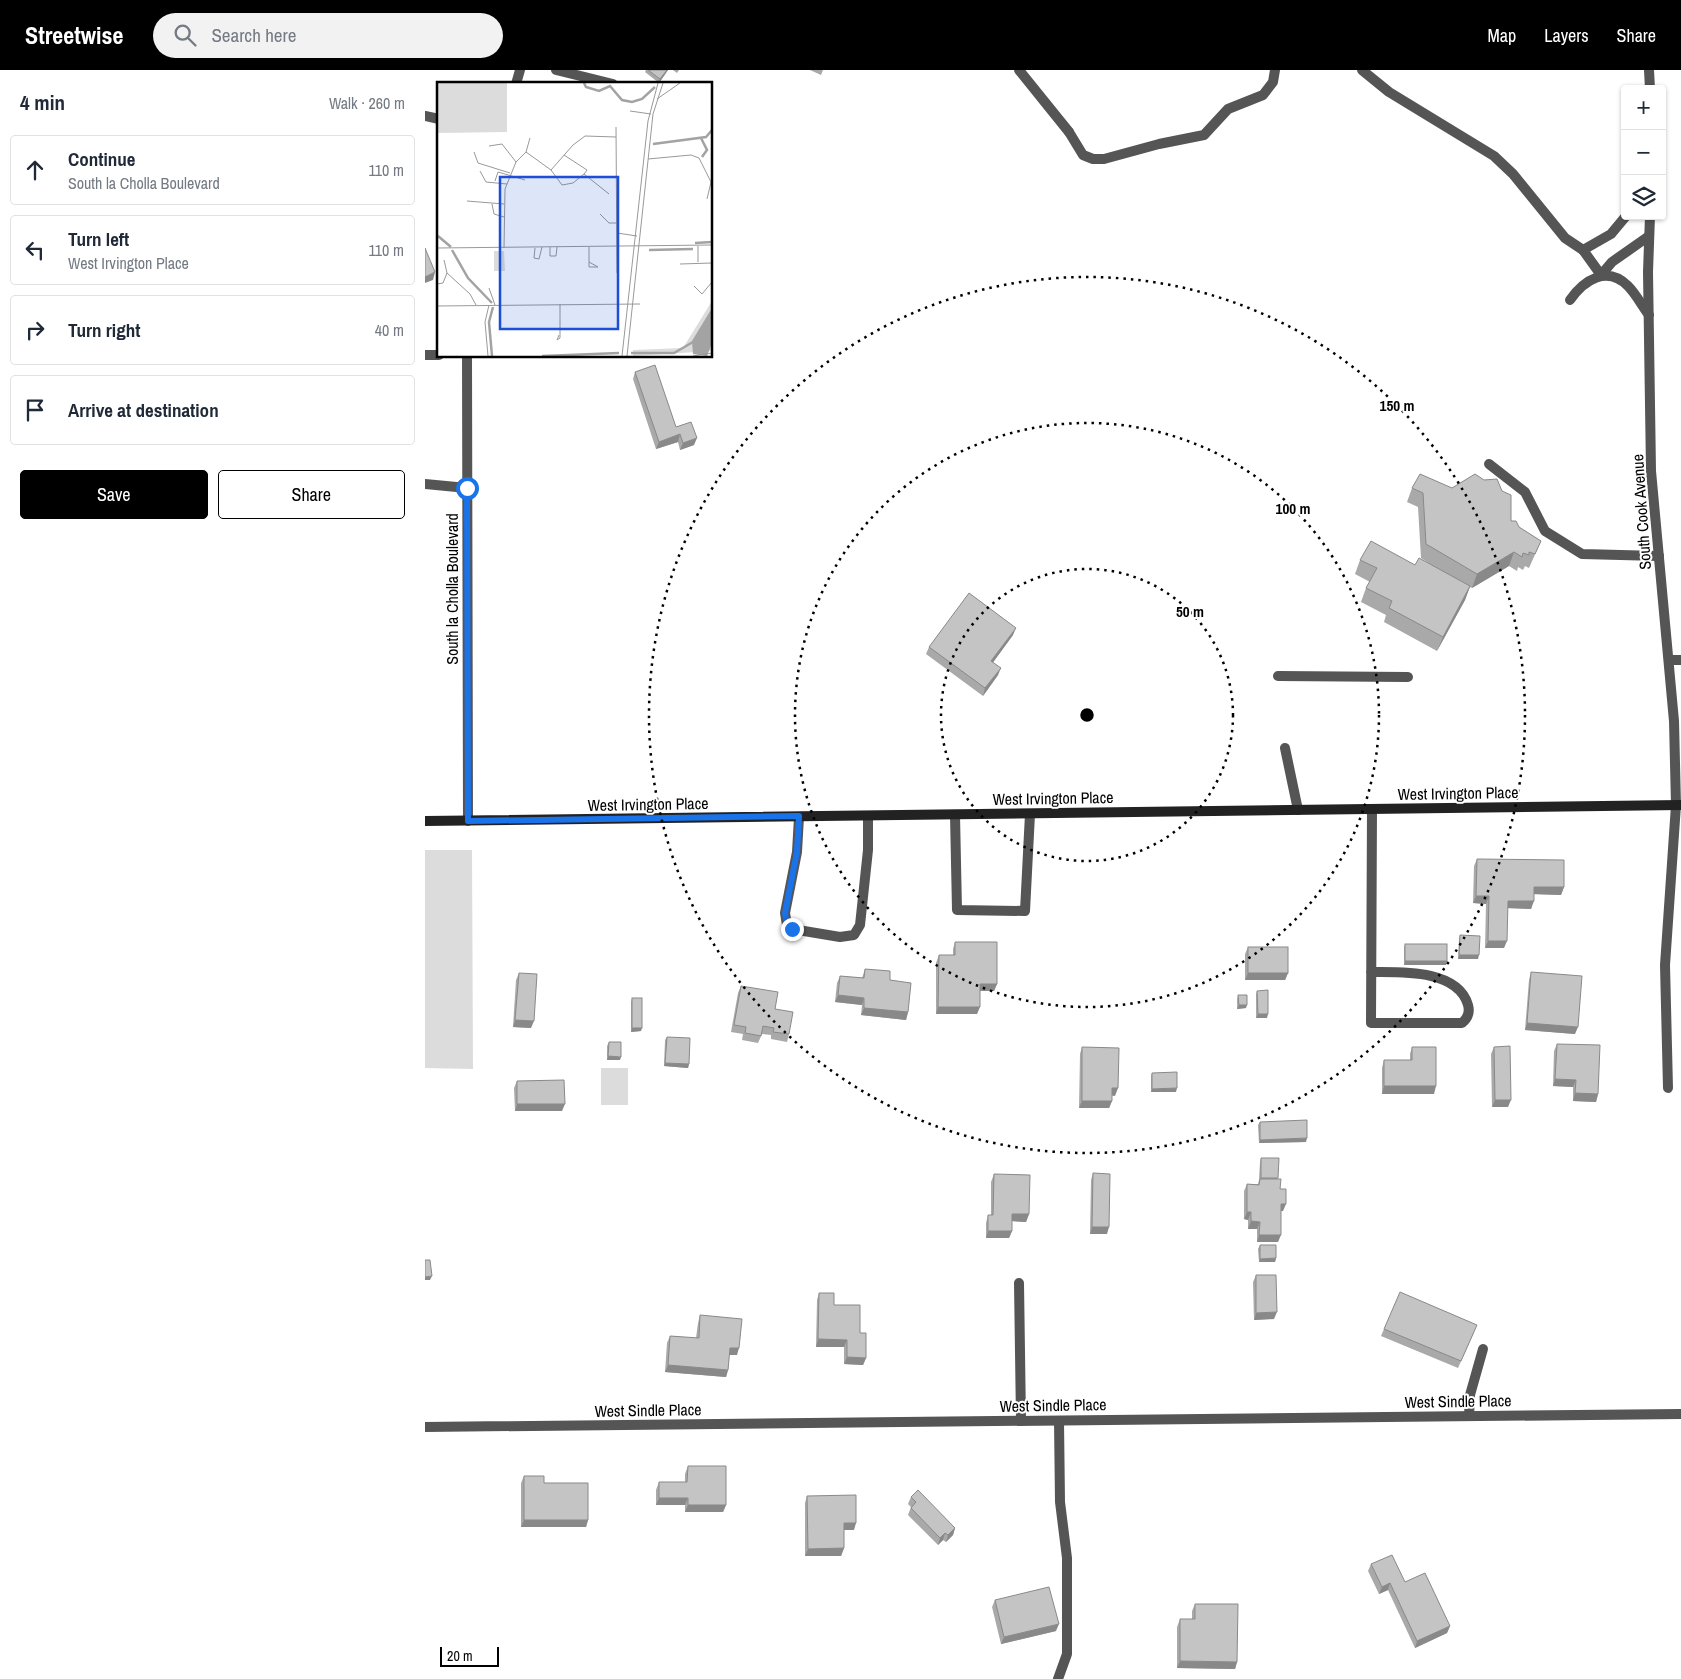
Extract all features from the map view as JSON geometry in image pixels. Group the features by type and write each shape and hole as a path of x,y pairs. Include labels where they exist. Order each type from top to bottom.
{"street":[{"path":"556,70 605,82"},
{"path":"1019,70 1069,132 1083,156 1093,159 1104,159 1159,144 1204,135 1229,109 1263,94 1273,82 1275,70"},
{"path":"1362,70 1389,92 1494,156 1513,174 1565,238 1583,250 1601,275 1613,277 1628,286 1649,315"},
{"path":"1649,70 1650,85"},
{"path":"1583,250 1611,234 1623,220"},
{"name":"South Cook Avenue","path":"1650,220 1651,471 1669,660 1679,805 1665,965 1668,1088"},
{"path":"1570,300 1584,283 1601,275 1612,262 1649,236"},
{"name":"South la Cholla Boulevard","path":"467,358 468,821"},
{"path":"1489,464 1525,492 1545,531 1582,554 1659,556"},
{"path":"425,484 467,488"},
{"path":"1669,660 1681,660"},
{"path":"1278,676 1408,677"},
{"path":"1285,748 1298,810"},
{"name":"West Irvington Place","path":"425,821 1679,805"},
{"path":"1371,972 1413,972 1451,984 1465,996 1469,1009 1466,1020 1463,1023 1371,1023 1371,972 1372,809"},
{"path":"955,814 957,910 1025,911 1030,814"},
{"path":"799,816 797,852 785,913 787,925 792,929 840,937 854,935 860,925 868,850 868,816"},
{"path":"1019,1283 1021,1421"},
{"path":"1469,1416 1470,1395 1483,1349"},
{"name":"West Sindle Place","path":"425,1427 1681,1414"},
{"path":"1058,1679 1067,1654 1067,1558 1060,1502 1059,1420"}],"shaded area":[{"path":"425,850 472,850 473,1069 425,1068"},
{"path":"601,1068 628,1068 628,1105 601,1105"}],"building":[{"path":"648,70 667,70 660,79"},
{"path":"425,248 435,272 425,277"},
{"path":"655,365 676,427 691,422 697,438 683,443 680,434 659,442 635,372"},
{"path":"1420,474 1452,488 1475,474 1484,480 1497,479 1502,491 1511,495 1511,521 1516,521 1519,527 1541,541 1535,554 1523,553 1522,557 1514,552 1477,574 1426,544 1423,493 1412,488"},
{"path":"1371,541 1415,565 1419,558 1470,586 1443,637 1389,608 1392,601 1366,588 1377,568 1360,560"},
{"path":"969,593 1016,628 991,661 1001,668 985,688 929,647"},
{"path":"1477,859 1564,860 1564,887 1534,887 1534,901 1508,901 1507,941 1488,941 1489,896 1476,896"},
{"path":"1460,935 1480,936 1479,955 1459,955"},
{"path":"955,942 997,942 997,984 980,984 980,1007 938,1007 939,955 955,955"},
{"path":"1405,944 1447,944 1447,961 1405,961"},
{"path":"1248,947 1288,947 1288,973 1248,973"},
{"path":"865,969 890,971 890,980 911,983 908,1012 864,1008 864,998 838,995 840,976 864,978"},
{"path":"1531,972 1582,976 1578,1027 1527,1023"},
{"path":"519,973 537,974 534,1021 515,1020"},
{"path":"741,986 778,992 775,1009 793,1012 789,1034 773,1032 774,1028 763,1026 761,1036 745,1033 746,1027 734,1025"},
{"path":"1268,990 1268,1014 1258,1014 1257,991"},
{"path":"1238,995 1247,995 1247,1005 1239,1005"},
{"path":"632,998 642,998 642,1028 632,1028"},
{"path":"667,1037 690,1038 689,1064 665,1063"},
{"path":"609,1042 621,1042 621,1057 608,1056"},
{"path":"1557,1044 1600,1045 1598,1094 1575,1093 1576,1080 1555,1079"},
{"path":"1510,1046 1511,1100 1495,1100 1494,1047"},
{"path":"1082,1047 1119,1048 1118,1088 1112,1088 1112,1101 1082,1101"},
{"path":"1412,1047 1436,1047 1436,1086 1384,1086 1384,1060 1412,1060"},
{"path":"1177,1072 1177,1088 1152,1089 1152,1073"},
{"path":"564,1080 565,1104 517,1104 517,1081"},
{"path":"1307,1120 1307,1138 1260,1140 1260,1122"},
{"path":"1261,1158 1279,1158 1278,1178 1261,1178"},
{"path":"1093,1173 1110,1174 1109,1227 1092,1227"},
{"path":"994,1174 1030,1175 1029,1214 1012,1214 1012,1231 988,1231 988,1215 993,1215"},
{"path":"1260,1179 1281,1179 1280,1189 1286,1189 1286,1204 1281,1204 1281,1235 1259,1235 1260,1222 1251,1221 1251,1212 1247,1212 1247,1184 1259,1185"},
{"path":"1260,1245 1276,1245 1276,1258 1260,1259"},
{"path":"425,1260 430,1260 432,1276 425,1277"},
{"path":"1256,1275 1276,1275 1277,1312 1256,1313"},
{"path":"1400,1292 1477,1325 1461,1361 1384,1329"},
{"path":"819,1293 834,1293 834,1305 860,1305 860,1333 866,1333 866,1358 847,1357 847,1340 818,1339"},
{"path":"700,1315 742,1319 739,1348 730,1348 728,1370 668,1365 670,1336 699,1338"},
{"path":"688,1466 726,1466 726,1505 688,1505 688,1498 659,1498 659,1482 687,1482"},
{"path":"524,1476 544,1476 544,1483 588,1483 588,1520 524,1520"},
{"path":"918,1490 955,1528 948,1535 945,1533 940,1538 911,1508 916,1502 911,1497"},
{"path":"856,1495 856,1523 844,1523 844,1548 808,1549 807,1496"},
{"path":"1392,1555 1405,1582 1425,1573 1450,1626 1417,1641 1390,1583 1382,1587 1371,1564"},
{"path":"1049,1587 1059,1624 1004,1637 995,1600"},
{"path":"1195,1604 1238,1604 1237,1662 1180,1661 1180,1619 1195,1619"}],"route":[{"path":"467,488 468,821 799,816 797,852 785,913 787,925 792,929"}]}
